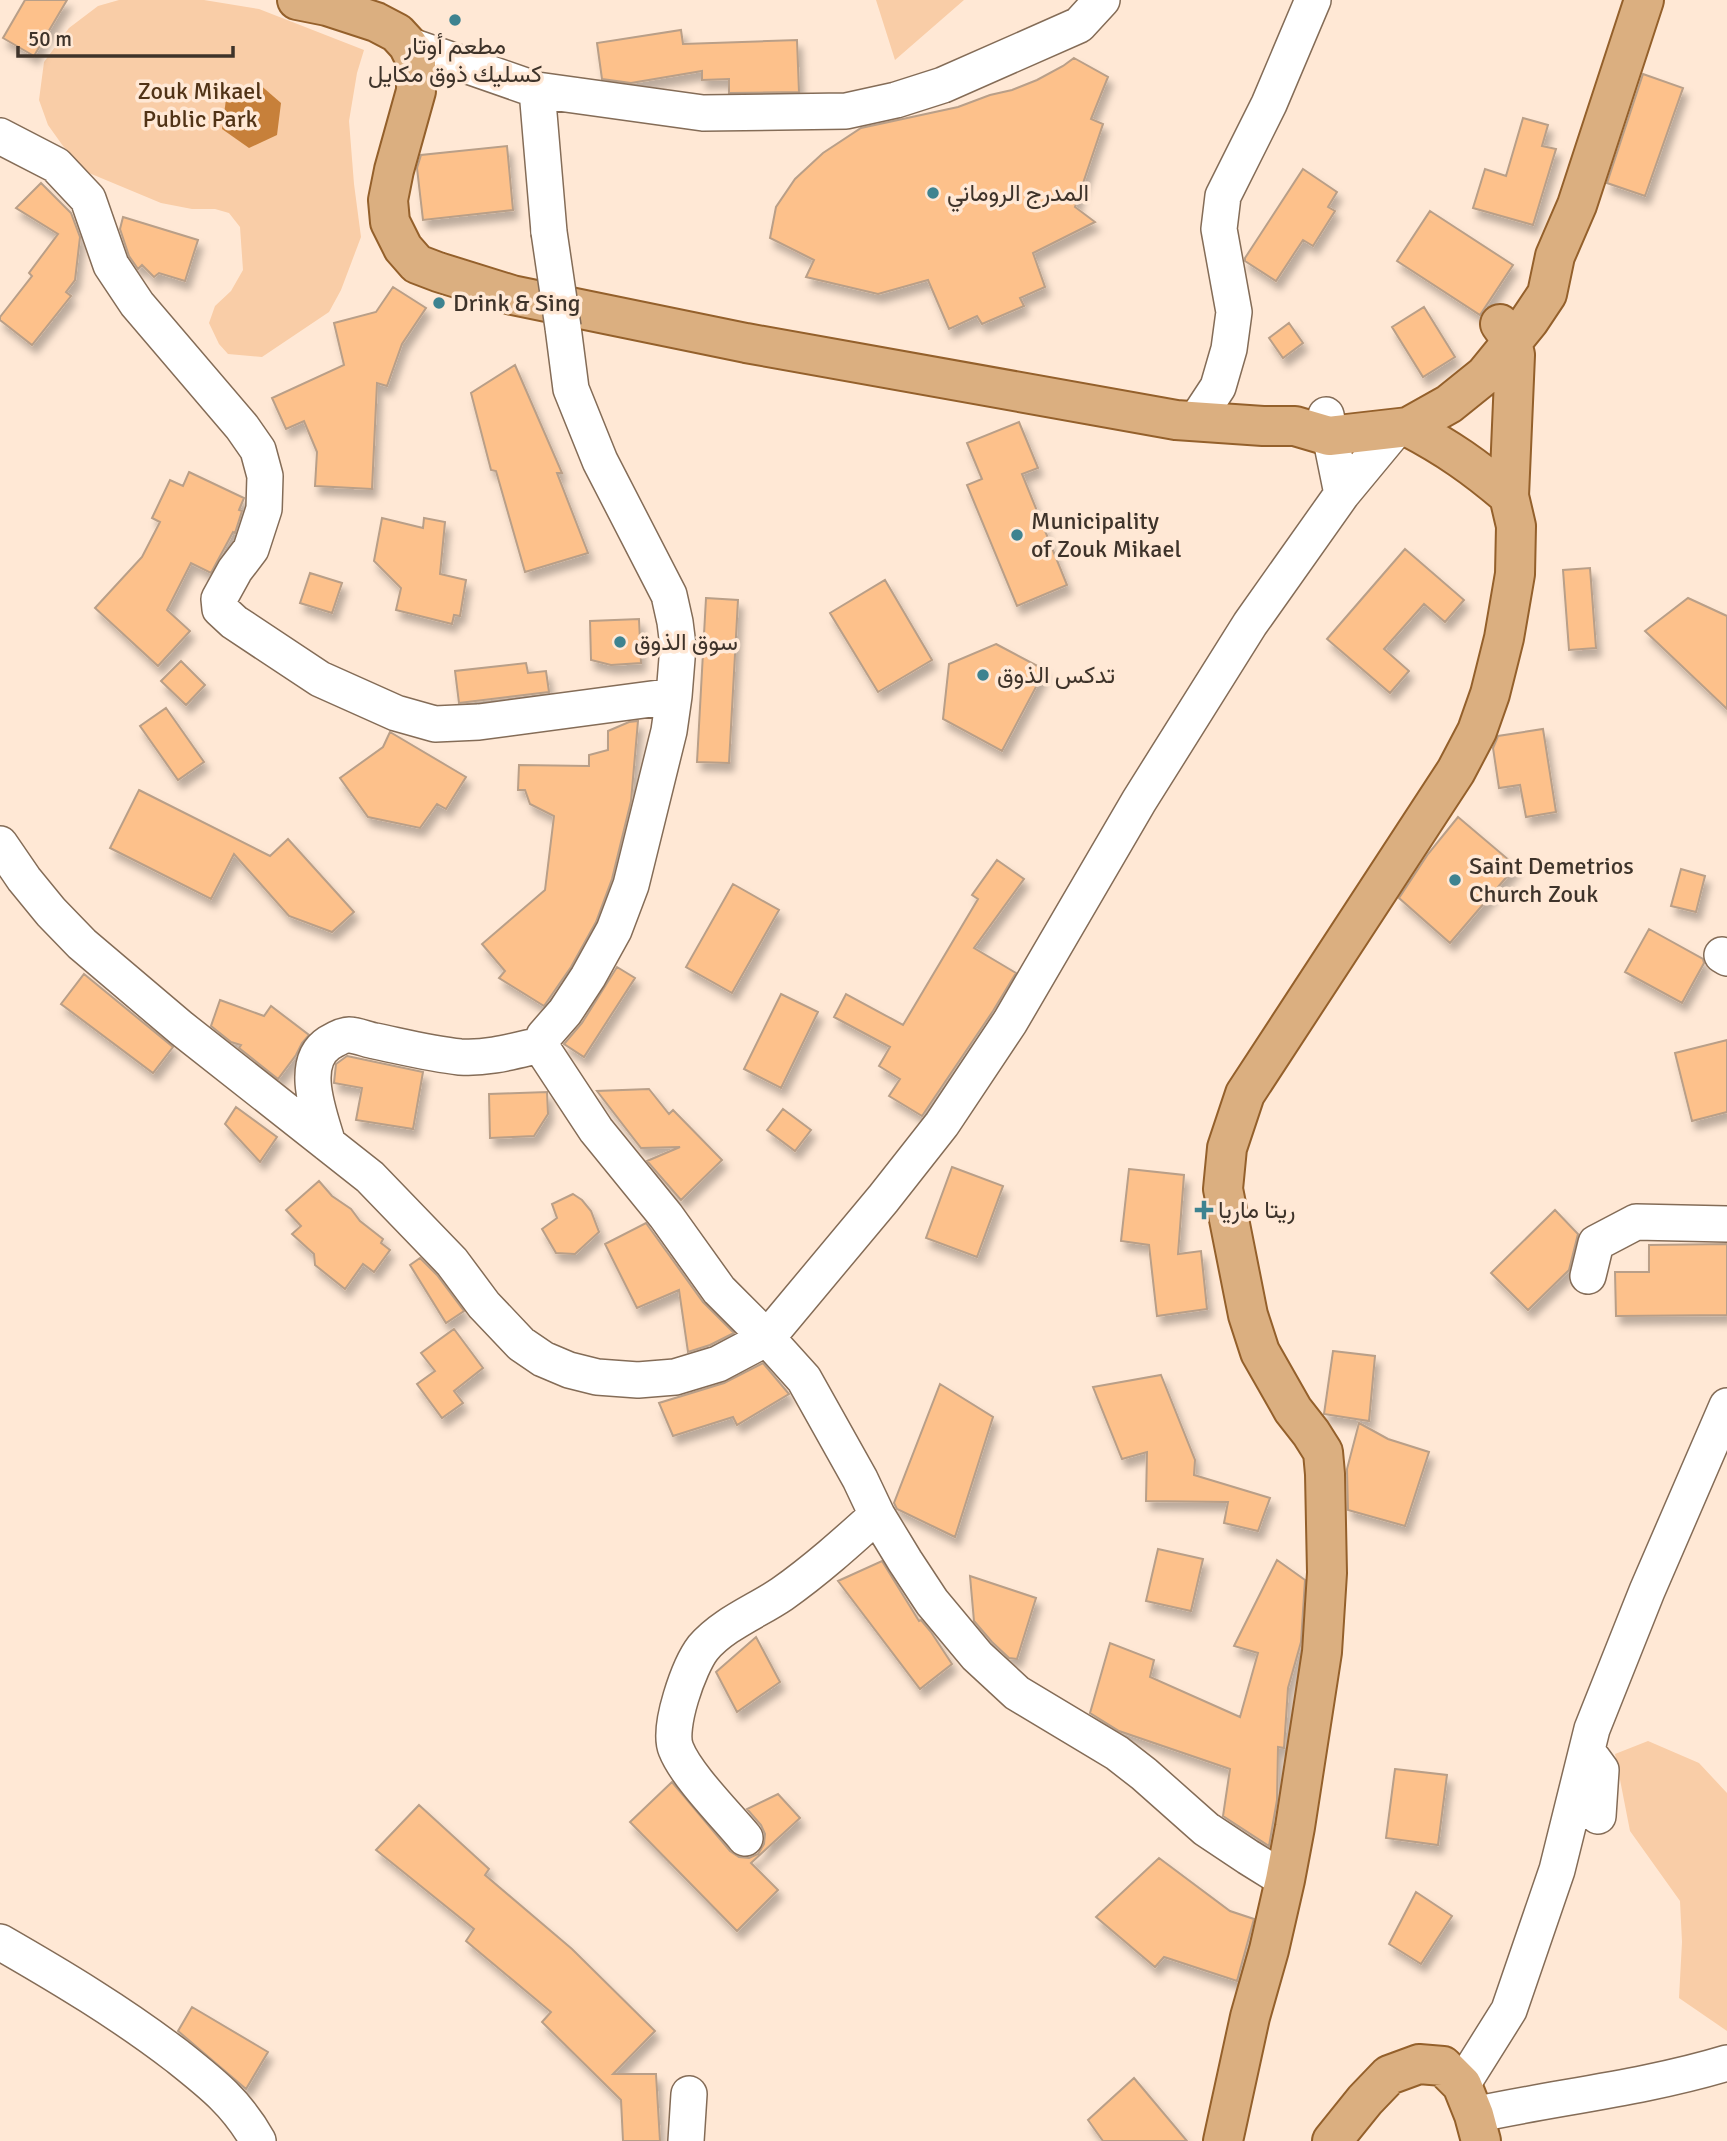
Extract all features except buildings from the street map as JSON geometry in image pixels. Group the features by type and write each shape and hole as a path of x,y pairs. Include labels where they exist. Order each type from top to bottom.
{"main road":[{"path":"297,0 327,6 376,22 397,33 408,45 416,61 416,91 388,200 390,222 403,248 417,264 512,295 707,335 1176,420 1401,428 1444,446 1462,457 1513,511 1515,574 1504,638 1490,694 1477,731 1456,771 1245,1094 1227,1148 1223,1189 1248,1315 1271,1372 1293,1410 1323,1452 1327,1573 1322,1652 1295,1827 1269,1950 1250,2017 1223,2141"},
{"path":"1317,426 1393,405 1436,384 1547,294 1555,256 1577,205 1644,0"},
{"path":"1401,428 1449,404 1485,375 1514,321"},
{"path":"1513,511 1526,499 1535,374 1535,345 1514,321"},
{"path":"1332,2141 1365,2099 1389,2075 1419,2064 1443,2066 1472,2114"}],"street":[{"path":"408,45 537,90 703,113 846,111 896,100 943,85 1079,24 1102,0"},
{"path":"1195,422 1218,387 1229,349 1234,312 1219,229 1223,196 1269,104 1313,0"},
{"path":"537,90 549,232 571,389 600,461 669,595 676,622 678,646 669,731 627,896 614,930 588,977 540,1045"},
{"path":"0,136 56,165 88,199 111,265 131,295 242,427 258,450 265,476 264,509 251,549 235,570 219,599 220,609 234,622 320,679 396,713 435,724 479,722 674,696"},
{"path":"1317,426 1342,494"},
{"path":"0,844 38,895 82,943 181,1028 369,1177 444,1254 521,1344 569,1370 597,1377 638,1380 675,1377 718,1364 767,1338 942,1124 1010,1022 1139,801 1242,636 1342,494 1401,428"},
{"path":"328,1144 316,1104 314,1067 324,1047 337,1039 349,1035 463,1057 495,1055 540,1045"},
{"path":"540,1045 596,1130 666,1216 719,1290 804,1379 877,1515 932,1602 999,1678 1017,1693 1117,1753 1206,1829 1285,1880"},
{"path":"1588,1276 1596,1243 1636,1222 1727,1224"},
{"path":"1472,2114 1557,1870 1592,1729 1647,1591 1727,1406"},
{"path":"745,1838 687,1768 675,1748 673,1728 691,1671 703,1649 722,1631 818,1568 877,1515"},
{"path":"1587,1751 1601,1770 1598,1816"},
{"path":"0,1942 106,2004 168,2049 224,2093 248,2122 258,2141"},
{"path":"1472,2114 1633,2087 1727,2063"},
{"path":"686,2141 689,2094"}],"green space":[{"name":"Zouk Mikael Public Park","path":"119,0 204,0 259,9 364,50 349,121 361,237 341,290 329,312 262,357 228,354 219,344 209,323 215,306 231,291 243,270 240,227 229,213 161,203 89,173 63,146 48,125 39,100 44,62 69,28 98,6"},
{"path":"876,0 964,0 895,60"},
{"path":"1648,1741 1699,1763 1727,1793 1727,2031 1679,1998 1682,1942 1680,1901 1630,1831 1615,1754"}],"shaded area":[{"path":"258,83 281,103 277,135 249,148 222,129 227,92"}],"place":[{"name":"مطعم أوتار كسليك ذوق مكايل","path":"455,20"},
{"name":"المدرج الروماني","path":"933,193"},
{"name":"Drink & Sing","path":"439,303"},
{"name":"Municipality of Zouk Mikael","path":"1017,535"},
{"name":"سوق الذوق","path":"620,642"},
{"name":"تدكس الذوق","path":"983,675"},
{"name":"Saint Demetrios Church Zouk","path":"1455,880"},
{"name":"ريتا ماريا","path":"1204,1210"}]}
